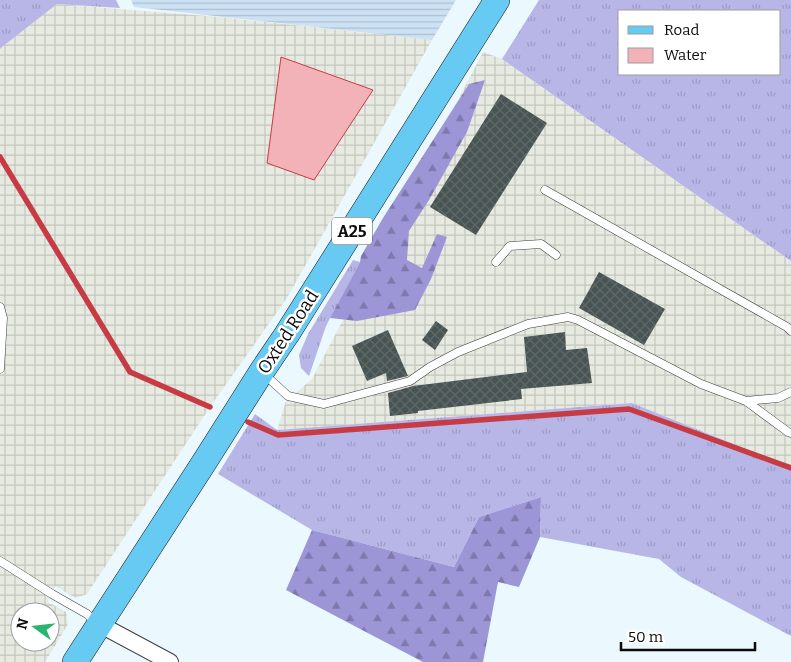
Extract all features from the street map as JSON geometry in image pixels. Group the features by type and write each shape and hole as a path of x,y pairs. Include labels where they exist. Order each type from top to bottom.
{"main road":[{"name":"Oxted Road","path":"75,662 287,334 497,0"}],"street":[{"path":"99,624 170,662"}],"lane":[{"path":"545,190 770,317 791,331"},
{"path":"496,262 510,246 541,244 556,255"},
{"path":"0,307 3,318 0,369"},
{"path":"262,371 288,396 324,404 410,381 430,367 458,352 528,324 568,318 578,320 701,384 746,401 791,433"},
{"path":"746,401 778,398 791,392"},
{"path":"0,561 87,614 99,624"}],"shaded area":[{"path":"131,0 456,0 432,40 134,7"},
{"path":"57,4 220,17 432,40 287,298 210,407 87,594 76,598 55,586 48,602 10,602 10,652 51,652 45,662 0,662 0,49"},
{"path":"483,52 502,59 791,261 791,467 632,403 277,430 286,401 312,379"},
{"path":"60,609 66,612 68,624 60,637"}],"green space":[{"path":"0,0 116,0 120,8 57,4 0,49"},
{"path":"539,0 791,0 791,261 502,59"},
{"path":"485,80 467,132 429,200 409,231 407,260 422,268 437,234 447,237 431,279 415,310 357,321 330,318 360,262 361,256 383,218 469,84"},
{"path":"353,260 360,262 326,326 309,376 301,368 299,355 308,334"},
{"path":"632,403 791,467 791,636 681,577 659,559 540,537 541,497 479,517 454,567 312,530 218,474 255,414 277,430"},
{"path":"541,497 540,537 519,587 498,582 483,662 423,662 286,590 312,530 454,567 479,517"}],"water":[{"path":"281,57 373,90 314,180 267,163"}],"building":[{"path":"501,94 547,123 476,235 430,207"},
{"path":"599,272 665,309 644,345 579,308"},
{"path":"436,321 448,330 435,350 422,340"},
{"path":"388,330 408,376 387,381 386,373 367,381 352,346"},
{"path":"565,332 566,350 587,348 592,383 521,389 522,399 390,416 388,393 413,386 527,372 524,337"}],"waterway":[{"path":"0,157 130,372 210,407"},
{"path":"248,422 278,435 629,409 791,468"}]}
